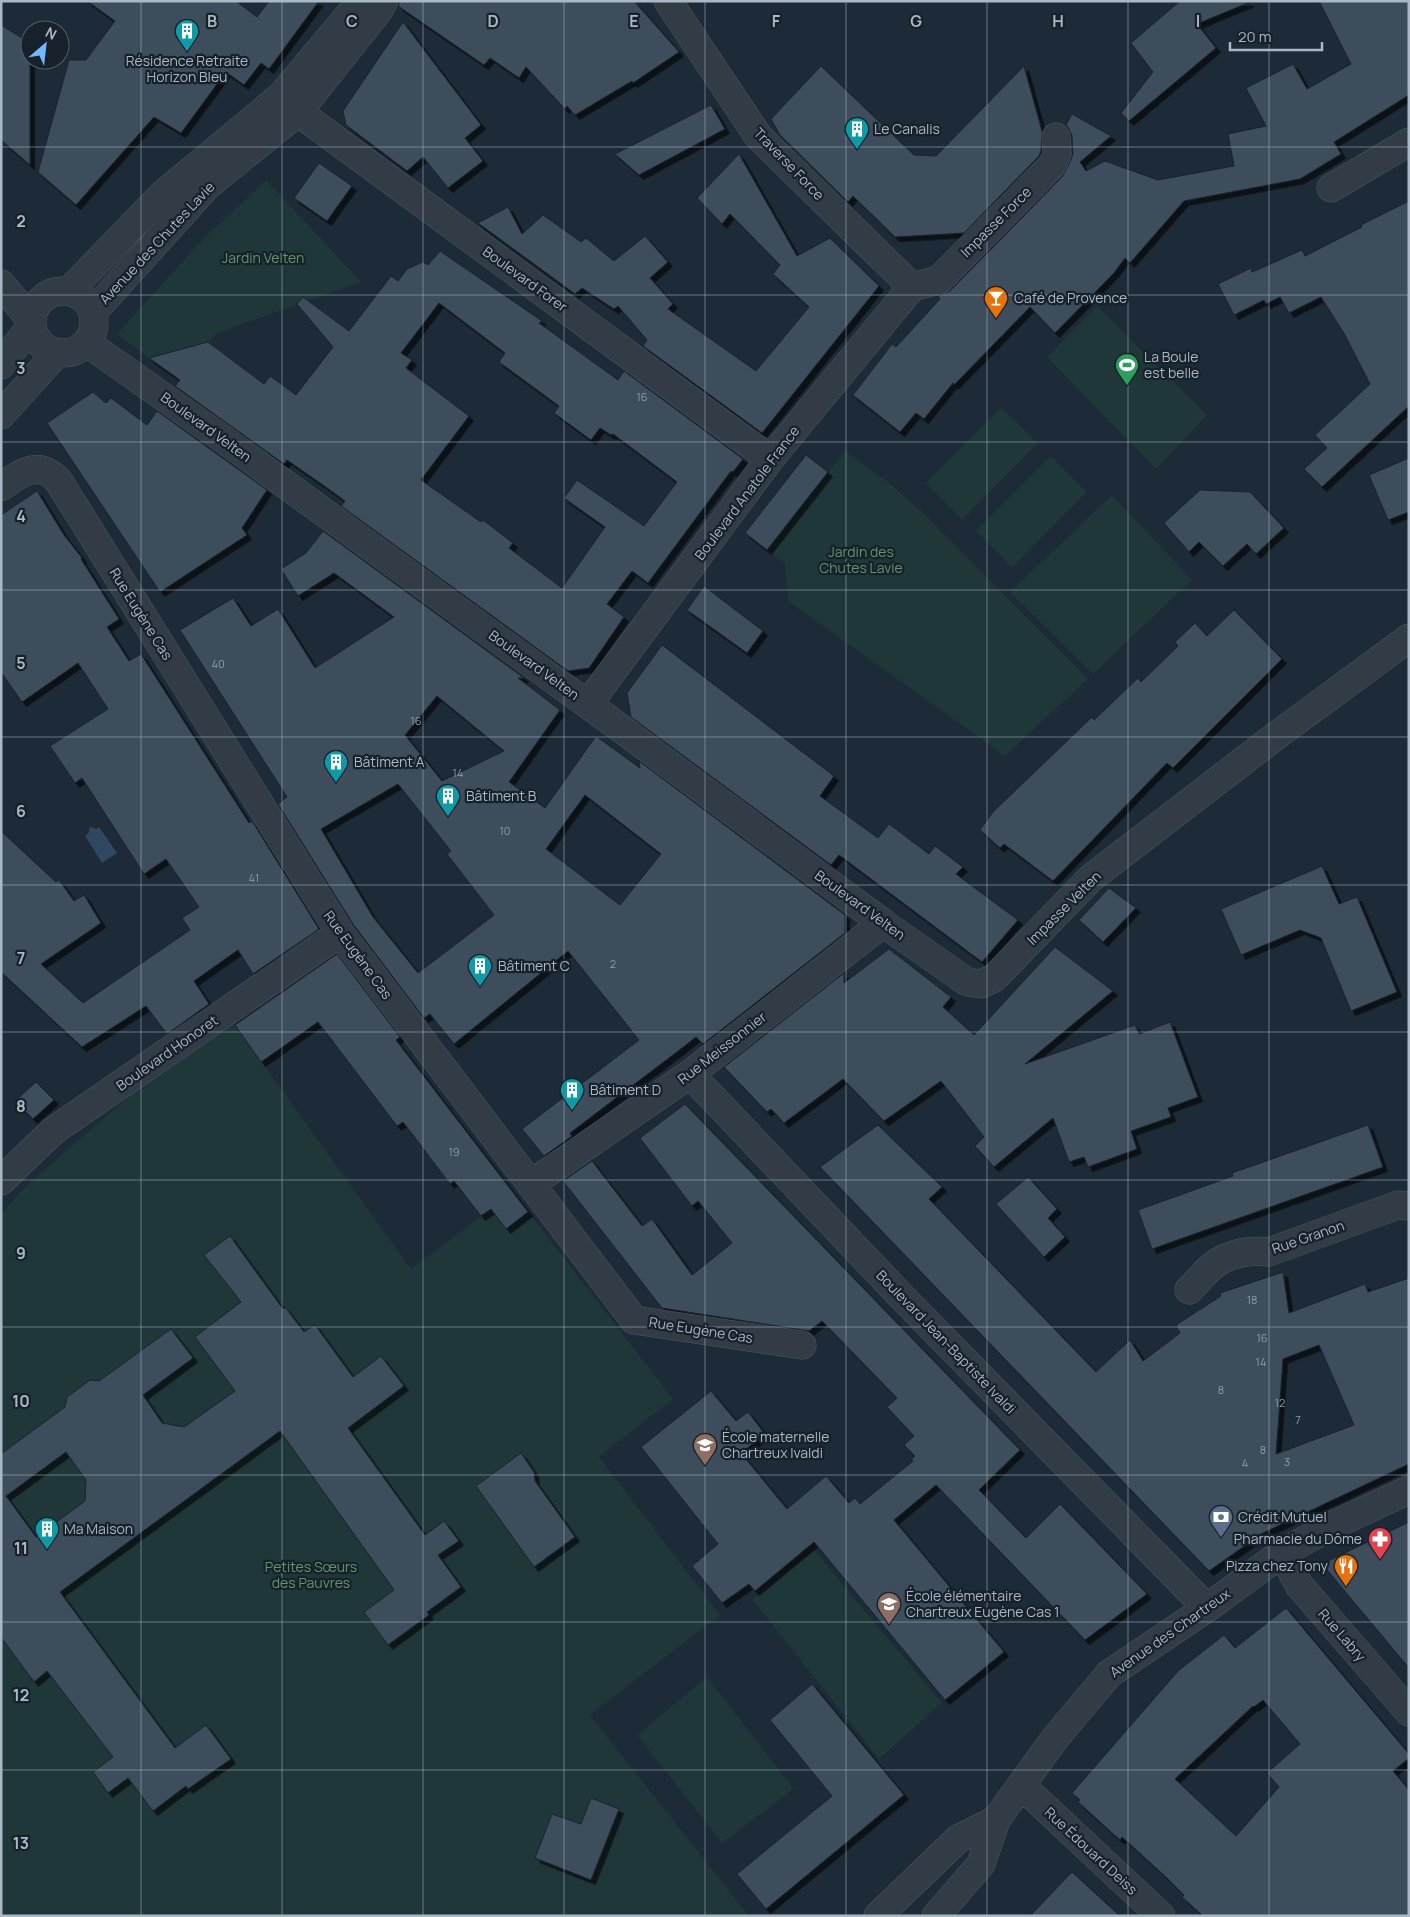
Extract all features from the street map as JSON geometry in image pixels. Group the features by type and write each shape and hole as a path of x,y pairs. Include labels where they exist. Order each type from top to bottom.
{"street":[{"name":"Avenue des Chutes Lavie","path":"1,365 44,309 161,196 290,104 362,1"},
{"name":"Avenue des Chutes Lavie","path":"93,312 207,186 290,104 379,10 384,1"},
{"name":"Traverse Force","path":"668,1 758,136 912,287"},
{"name":"Boulevard Forer","path":"290,104 770,460"},
{"name":"Impasse Force","path":"912,287 939,280 1052,165 1057,154 1056,137"},
{"path":"1331,188 1409,142"},
{"path":"1,284 44,309"},
{"name":"Boulevard Anatole France","path":"588,704 770,460 912,287"},
{"path":"79,295 87,302 93,312 94,328 87,343 73,352 57,353 41,345 44,309 79,295"},
{"name":"Boulevard Velten","path":"87,343 588,704 883,923 967,982 981,984"},
{"path":"1,415 57,353"},
{"name":"Rue Eugène Cas","path":"1,487 20,474 32,470 45,470 58,480 340,933 634,1320 802,1345"},
{"name":"Impasse Velten","path":"981,984 994,978 1090,878 1277,735 1409,638"},
{"name":"Rue Meissonnier","path":"531,1184 690,1074 883,923"},
{"name":"Boulevard Honoret","path":"1,1181 52,1132 340,933"},
{"name":"Boulevard Jean-Baptiste Ivaldi","path":"690,1074 900,1295 1207,1608"},
{"name":"Rue Granon","path":"1189,1290 1218,1262 1243,1252 1255,1250 1269,1252 1398,1205 1409,1206"},
{"name":"Avenue des Chartreux","path":"936,1916 981,1864 996,1820 1056,1737 1109,1674 1207,1608 1282,1553 1329,1527 1409,1490"},
{"name":"Rue Labry","path":"1282,1553 1299,1585 1409,1712"},
{"name":"Rue Édouard Deiss","path":"1022,1786 1161,1916"},
{"name":"Avenue des Chartreux","path":"878,1916 958,1839 996,1820"}],"green space":[{"name":"Jardin Velten","path":"266,180 361,282 217,333 208,342 149,358 117,334 203,239"},
{"name":"La Boule est belle","path":"1097,306 1207,415 1156,469 1047,357"},
{"path":"1001,408 1038,443 962,520 926,483"},
{"name":"Jardin des Chutes Lavie","path":"845,451 888,482 921,511 1088,679 1005,756 788,601 785,564 767,550"},
{"path":"1051,456 1087,492 1012,568 976,531"},
{"path":"1112,495 1192,580 1093,674 1010,592"},
{"name":"Petites Sœurs des Pauvres","path":"230,1018 411,1269 513,1192 673,1399 599,1457 720,1615 590,1715 749,1916 1,1916 1,1214 24,1188 129,1096 127,1092"},
{"path":"814,1550 942,1703 879,1759 752,1599"},
{"path":"707,1677 794,1789 722,1843 637,1735"}],"water":[{"path":"90,827 96,829 99,827 117,853 102,863 85,836 88,834"}],"building":[{"path":"87,1 236,1 257,17 269,1 319,1 269,69 261,63 244,85 226,72 181,133 154,117 76,205 38,172 66,70 70,70 70,60 86,60 115,21"},
{"path":"400,1 634,1 679,52 633,83 632,81 575,115 567,106 565,109 526,67 519,78 490,58 484,65 398,6"},
{"path":"1180,1 1250,2 1197,24 1216,48 1129,121 1121,113 1153,72 1131,43"},
{"path":"1319,1 1409,1 1409,95 1334,142 1341,154 1300,179 1184,201 1130,263 1125,258 1114,273 1055,333 1030,307 954,385 953,383 924,419 916,413 900,432 853,395 892,344 896,347 940,299 938,296 950,291 1063,176 1073,154 1072,136 1066,125 1072,114 1111,136 1080,162 1086,171 1105,161 1158,180 1234,166 1228,134 1266,126 1246,88 1293,64 1307,89 1351,64"},
{"path":"403,22 481,125 465,138 483,161 448,188 423,157 407,171 346,125 343,111"},
{"path":"1,25 20,37 20,70 30,70 30,165 1,140"},
{"name":"Le Canalis","path":"821,66 914,155 936,156 1024,66 1042,131 1041,151 1039,156 964,233 895,237 853,196 848,202 780,135 771,119"},
{"path":"711,105 725,129 639,175 615,154"},
{"path":"739,154 797,256 830,238 879,286 762,433 643,346 647,340 618,306 614,309 582,288 575,294 478,223 508,207 522,234 543,215 581,242 586,238 614,261 645,236 668,262 650,278 673,304 668,309 756,371 809,307 773,274 780,265 730,214 722,224 697,198"},
{"path":"319,163 352,186 327,221 294,198"},
{"path":"1409,201 1409,406 1322,487 1304,469 1327,448 1315,435 1370,384 1345,335 1321,297 1289,313 1280,297 1266,304 1264,300 1234,315 1218,284 1251,268 1252,272 1302,250 1305,256"},
{"path":"440,251 542,321 539,323 618,380 624,371 743,459 733,472 731,471 648,583 632,571 607,604 624,617 589,668 568,671 341,506 345,501 323,485 287,460 284,464 175,386 180,380 149,358 208,342 264,384 270,376 296,395 333,347 297,304 303,297 349,331 391,276 398,281 407,269 423,262 428,265","holes":["439,303 505,353 499,362 559,406 554,413 591,440 600,428 611,435 613,434 677,482 644,526 577,480 564,498 605,527 562,588 509,548 513,543 483,520 481,522 421,480 469,416 406,368 412,360 401,353"]},
{"path":"93,392 106,403 111,398 147,425 157,411 267,490 242,528 247,535 160,592 47,423"},
{"path":"806,455 828,472 767,550 745,533"},
{"path":"1409,458 1409,512 1388,520 1369,475"},
{"path":"1200,490 1250,492 1284,528 1256,554 1247,544 1223,566 1199,542 1189,552 1164,523"},
{"path":"37,491 64,535 82,558 119,619 107,627 129,661 141,654 249,823 252,821 319,929 253,974 238,950 194,981 209,1004 167,1034 146,1006 82,1047 1,972 1,831 56,882 59,880 74,901 84,895 101,923 41,964 83,1003 190,930 182,918 199,907 166,859 144,874 82,778 75,783 50,746 108,709 78,663 22,702 1,672 1,515"},
{"path":"323,531 524,678 518,678 560,710 509,782 545,808 596,736 640,768 639,761 845,915 845,933 703,1044 696,1037 570,1133 572,1136 544,1156 522,1129 639,1040 568,951 454,1044 430,1014 424,1018 353,924 278,804 287,797 180,630 233,598 251,626 278,609 315,668 394,617 334,573 298,596 281,569 306,553","holes":["437,696 504,751 442,781 405,735","398,784 451,851 447,854 494,915 418,973 373,917 321,829","585,795 661,854 620,905 546,849"]},
{"path":"704,586 763,631 747,653 687,610"},
{"path":"1234,610 1282,659 1173,768 1167,763 1053,881 1004,844 1000,848 980,830 993,812 1092,717 1094,720 1138,678 1141,682 1178,646 1175,642 1195,623 1207,636"},
{"path":"662,645 834,776 820,796 878,838 889,824 929,854 935,846 963,867 956,874 1018,920 982,962 839,855 831,865 631,717 627,693"},
{"path":"1322,866 1339,904 1357,897 1397,992 1351,1011 1321,938 1300,930 1241,955 1221,909"},
{"path":"1109,888 1136,908 1103,942 1079,920"},
{"path":"1055,947 1113,991 1025,1064 1135,1025 1139,1034 1170,1022 1198,1097 1168,1108 1171,1117 1131,1131 1137,1149 1088,1167 1084,1157 1069,1162 1053,1118 994,1167 975,1146 984,1137 941,1081 884,1121 843,1079 784,1123 771,1109 767,1112 724,1067 844,973 844,983 889,949 951,997 943,1007 974,1035"},
{"path":"337,954 400,1037 396,1040 528,1212 506,1229 491,1209 481,1216 454,1181 450,1184 403,1122 397,1126 318,1022 261,1062 235,1025"},
{"path":"36,1082 54,1100 33,1119 15,1101"},
{"path":"685,1104 1020,1450 979,1490 1026,1538 1060,1504 1147,1594 1085,1640 936,1485 894,1520 1004,1652 945,1700 814,1542 755,1591 749,1584 722,1603 692,1566 718,1544 641,1447 711,1391 736,1421 748,1412 765,1434 741,1453 787,1509 826,1476 849,1503 855,1498 860,1504 913,1461 911,1460 915,1456 904,1445 914,1436 887,1407 897,1398 822,1321 809,1331 662,1308 563,1181 592,1161 642,1226 652,1219 692,1275 732,1243 698,1201 692,1206 640,1138"},
{"path":"878,1125 942,1187 929,1199 1096,1372 1130,1340 1143,1361 1180,1333 1176,1325 1221,1296 1220,1293 1283,1272 1289,1313 1365,1284 1368,1292 1409,1278 1409,1464 1263,1533 1209,1571 820,1167","holes":["1319,1345 1354,1425 1276,1454 1283,1359"]},
{"path":"1368,1125 1383,1167 1152,1249 1138,1210 1233,1176 1232,1173"},
{"path":"1028,1177 1057,1209 1048,1218 1065,1237 1044,1257 996,1204"},
{"name":"Ma Maison","path":"230,1236 283,1309 285,1307 304,1332 315,1325 353,1377 381,1356 404,1386 348,1428 425,1535 444,1521 459,1541 438,1555 461,1587 427,1612 429,1615 388,1645 364,1612 394,1590 280,1431 60,1592 175,1748 206,1725 231,1759 188,1789 186,1786 153,1811 128,1778 108,1793 93,1772 113,1757 47,1671 34,1682 1,1637 1,1454 65,1407 67,1397 90,1380 99,1381 171,1329 193,1358 143,1395 162,1423 184,1427 235,1391 195,1337 241,1302 204,1255","holes":["66,1452 86,1480 85,1501 36,1537 6,1496"]},
{"path":"521,1453 534,1472 535,1481 575,1537 534,1567 476,1486"},
{"path":"1409,1522 1409,1668 1322,1564"},
{"path":"1286,1608 1409,1754 1409,1758 1393,1771 1409,1790 1409,1916 1203,1916 1182,1897 1184,1895 1167,1878 1122,1837 1120,1840 1078,1802 1080,1800 1072,1793 1178,1671 1224,1635 1235,1648","holes":["1263,1700 1300,1744 1267,1773 1279,1787 1236,1836 1175,1779 1253,1706"]},
{"path":"812,1684 904,1795 766,1909 737,1874 832,1796 770,1720"},
{"path":"591,1798 619,1809 591,1880 535,1858 552,1814 581,1824"},
{"path":"1072,1872 1120,1916 1030,1916"}],"place":[{"name":"Résidence Retraite Horizon Bleu","path":"187,52"},
{"name":"Le Canalis","path":"857,150"},
{"name":"Café de Provence","path":"996,319"},
{"name":"La Boule est belle","path":"1127,386"},
{"name":"Bâtiment A","path":"336,783"},
{"name":"Bâtiment B","path":"448,817"},
{"name":"Bâtiment C","path":"480,987"},
{"name":"Bâtiment D","path":"572,1111"},
{"name":"École maternelle Chartreux Ivaldi","path":"705,1466"},
{"name":"Crédit Mutuel","path":"1221,1538"},
{"name":"Ma Maison","path":"47,1550"},
{"name":"Pharmacie du Dôme","path":"1380,1560"},
{"name":"Pizza chez Tony","path":"1346,1587"},
{"name":"École élémentaire Chartreux Eugène Cas 1","path":"889,1625"}]}
